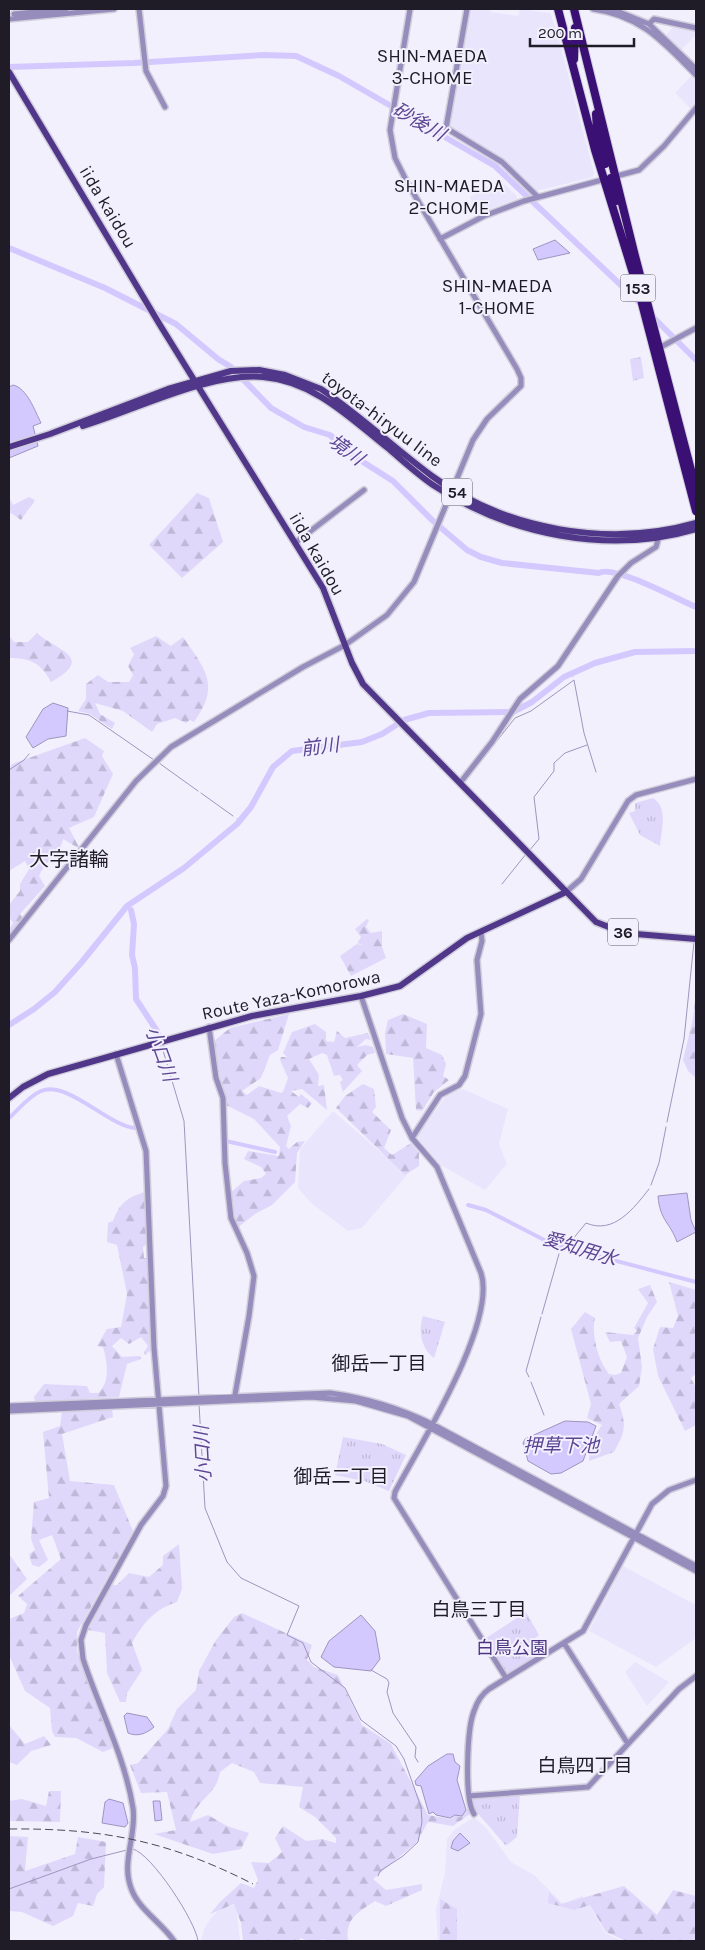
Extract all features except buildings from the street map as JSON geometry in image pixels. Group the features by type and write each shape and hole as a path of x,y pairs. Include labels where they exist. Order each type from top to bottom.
{"highway":[{"name":"153","path":"558,9 578,86 610,178 620,217 621,233 640,296 696,512"},
{"name":"153","path":"572,9 576,35 574,57 578,86"},
{"name":"153","path":"572,9 597,97 597,131 660,348 696,489"}],"main road":[{"name":"iida kaidou","path":"9,72 160,325 323,588 345,645 363,684 596,922 607,928 624,933 695,938"},
{"name":"toyota-hiryuu line","path":"9,447 50,434 135,400 208,380 231,371 247,370 285,374 321,389 452,492 502,520 552,534 605,540 659,536 696,529"},
{"name":"toyota-hiryuu line","path":"208,380 254,377 287,381 322,397 431,484 507,515 562,530 600,534 664,530 696,523"},
{"name":"Route Yaza-Komorowa","path":"9,1098 23,1087 48,1074 209,1027 252,1016 360,996 400,986 467,938 566,892"}],"street":[{"path":"14,14 66,9"},
{"path":"9,18 114,9"},
{"path":"139,9 145,66 150,80 165,107"},
{"path":"9,940 136,781 171,747 302,667 345,645 379,623 404,597 414,582 473,440 487,419 518,390 521,380 511,358 440,239 395,158 391,145 393,104 410,9"},
{"path":"467,9 446,128 502,162 538,197"},
{"path":"593,9 635,16 696,74"},
{"path":"612,9 635,16 649,24 696,68"},
{"path":"649,24 654,19 696,28"},
{"path":"440,239 484,216 538,197 635,172 645,166 696,108"},
{"path":"660,348 696,328"},
{"path":"295,543 364,490"},
{"path":"460,783 515,706 558,666 611,586 626,567 656,546 659,536"},
{"path":"566,892 581,879 628,801 636,795 696,779"},
{"path":"412,1138 440,1095 460,1084 465,1076 481,1014 477,960 482,941 481,932"},
{"path":"360,996 386,1074 412,1138 438,1167 481,1273 484,1291 483,1305 462,1365 394,1498 506,1678"},
{"path":"209,1027 216,1078 224,1104 225,1162 231,1218 247,1253 254,1276 235,1395"},
{"path":"116,1054 146,1151 154,1348 166,1473 163,1496 141,1525 86,1624 81,1648 89,1678 122,1766 132,1803 133,1822 128,1863 131,1889 174,1941"},
{"path":"203,1399 235,1395 330,1393 351,1396 401,1409 696,1571"},
{"path":"9,1406 203,1399 330,1397 388,1409 431,1426"},
{"path":"9,1411 160,1401"},
{"path":"474,1814 469,1796 468,1775 473,1713 486,1692 584,1629 652,1504 661,1494 696,1480"},
{"path":"635,1536 696,1566"},
{"path":"564,1643 628,1744"},
{"path":"469,1796 588,1787 679,1689 696,1676"}],"shaded area":[{"path":"470,9 491,9 491,12 518,16 520,9 550,13 556,29 594,173 593,177 537,191 499,156 448,126"},
{"path":"675,25 696,30 696,35 681,50 665,36"},
{"path":"692,75 696,79 696,103 691,109 675,93"},
{"path":"499,180 517,196 517,199 478,213 470,197"},
{"path":"463,1089 508,1109 499,1144 507,1164 485,1190 442,1166 417,1137 448,1093"},
{"path":"333,1111 407,1175 362,1228 348,1231 311,1203 298,1188 300,1149"},
{"path":"623,1566 696,1605 696,1638 656,1667 589,1631"},
{"path":"635,1662 669,1682 647,1706 625,1672"},
{"path":"474,1817 487,1829 511,1862 534,1875 563,1904 582,1896 591,1907 605,1933 622,1941 438,1941 436,1909 445,1873 447,1839 454,1830"},
{"path":"236,1905 240,1941 201,1941 204,1929 211,1918 221,1908"}],"green space":[{"path":"641,357 644,378 633,381 630,359"},
{"path":"197,493 209,498 223,542 182,578 149,545"},
{"path":"9,497 13,505 29,497 35,500 21,520 11,513 9,515"},
{"path":"37,633 68,654 72,660 71,666 51,682 43,670 34,663 23,659 9,658 9,635 14,642 28,642"},
{"path":"156,636 171,646 183,637 203,668 207,678 207,698 194,722 190,720 186,723 175,718 157,724 152,732 123,711 95,703 100,714 115,723 112,729 90,714 78,711 86,699 86,684 98,675 108,682 129,682 133,675 128,666 134,654 130,648"},
{"path":"85,738 104,751 102,756 113,774 94,817 69,828 80,849 63,839 59,849 39,876 45,886 20,914 23,918 9,937 9,929 13,923 9,917 9,905 20,891 20,884 29,869 25,861 9,871 9,769 12,764"},
{"path":"653,798 658,802 663,813 660,846 640,835 629,813 635,811 635,803"},
{"path":"367,919 369,920 366,927 371,933 382,931 382,947 386,958 351,976 340,956 357,944 365,946 357,943 361,937 355,929"},
{"path":"696,992 696,1078 688,1071 683,1060 693,1018"},
{"path":"289,1014 278,1050 270,1055 261,1078 242,1091 247,1095 259,1086 283,1092 288,1078 280,1060 281,1057 287,1057 283,1053 292,1032 315,1024 326,1032 326,1041 334,1042 337,1031 345,1038 368,1033 371,1040 366,1039 357,1047 366,1045 373,1047 375,1053 367,1055 357,1065 362,1071 343,1092 340,1082 343,1080 340,1075 334,1076 327,1055 322,1053 309,1059 319,1075 318,1086 324,1085 327,1110 302,1089 291,1091 299,1097 301,1094 312,1103 308,1108 300,1104 287,1116 291,1126 286,1146 289,1149 297,1142 305,1141 297,1153 295,1182 272,1205 255,1214 237,1228 231,1192 244,1181 261,1178 266,1174 261,1167 244,1159 248,1151 279,1156 280,1147 254,1119 226,1105 213,1042 230,1028"},
{"path":"403,1014 427,1024 426,1048 442,1055 446,1064 443,1076 449,1080 434,1092 422,1111 416,1110 413,1058 386,1054 385,1033 388,1020"},
{"path":"363,1084 374,1089 376,1107 372,1112 391,1130 384,1148 392,1155 411,1143 419,1153 419,1166 405,1175 336,1108 345,1096"},
{"path":"145,1192 148,1243 143,1247 144,1258 149,1259 152,1349 145,1355 144,1352 148,1346 141,1337 129,1344 121,1338 112,1346 122,1357 140,1356 141,1359 127,1364 119,1397 35,1402 34,1397 44,1384 87,1386 90,1393 98,1393 105,1383 106,1359 103,1347 97,1346 107,1329 121,1327 127,1294 117,1245 107,1242 108,1223 113,1221 124,1202"},
{"path":"669,1282 696,1290 696,1327 694,1328 696,1331 696,1374 691,1378 696,1388 696,1425 685,1431 658,1376 653,1349 660,1327 673,1328 678,1316"},
{"path":"650,1285 657,1302 647,1317 638,1338 642,1367 639,1386 619,1404 624,1424 623,1434 614,1452 589,1461 593,1441 602,1425 587,1418 591,1404 571,1329 585,1312 595,1318 595,1339 605,1369 609,1374 621,1373 627,1357 621,1341 610,1342 605,1332 633,1335 637,1331 634,1328 648,1303 638,1289"},
{"path":"423,1316 445,1322 434,1358 423,1344 421,1327"},
{"path":"112,1408 113,1417 62,1434 70,1481 114,1485 133,1531 77,1632 77,1651 113,1748 103,1752 76,1738 55,1737 52,1731 50,1708 25,1691 9,1655 9,1619 24,1613 27,1604 18,1596 61,1559 52,1535 39,1540 48,1560 39,1567 32,1565 29,1554 35,1550 31,1539 34,1502 49,1498 43,1432 60,1426 62,1411"},
{"path":"343,1437 382,1444 406,1455 389,1491 364,1481 335,1475"},
{"path":"179,1544 182,1589 177,1602 163,1608 150,1618 140,1629 132,1643 142,1670 127,1693 126,1702 120,1702 107,1673 105,1633 88,1630 112,1585 117,1585 129,1573 149,1577 163,1565 163,1556"},
{"path":"9,1554 27,1579 9,1596"},
{"name":"白鳥公園","path":"526,1612 539,1635 532,1641 541,1655 506,1677 483,1640"},
{"path":"242,1613 312,1645 307,1660 314,1667 338,1675 362,1725 391,1744 428,1815 450,1819 456,1815 460,1817 468,1808 470,1814 453,1826 428,1822 416,1843 373,1879 386,1890 422,1884 422,1890 386,1906 375,1901 363,1909 351,1921 348,1941 326,1941 323,1939 312,1941 300,1938 300,1941 243,1941 241,1923 234,1904 210,1914 241,1883 254,1888 258,1880 251,1862 269,1863 282,1852 275,1838 283,1826 306,1841 322,1839 336,1843 336,1838 315,1817 299,1807 303,1787 260,1783 254,1772 232,1763 220,1772 215,1786 197,1808 190,1822 208,1815 227,1826 249,1833 241,1849 213,1854 154,1834 176,1830 167,1792 141,1793 130,1765 138,1763 168,1729 177,1709 196,1690 199,1671 216,1640 234,1617"},
{"path":"9,1725 25,1744 44,1736 51,1745 31,1751 17,1765 9,1762"},
{"path":"49,1791 61,1791 60,1822 9,1821 9,1801 22,1799 46,1806"},
{"path":"520,1794 517,1837 506,1846 474,1809 471,1797"},
{"path":"9,1836 28,1837 25,1871 75,1854 78,1837 106,1842 104,1887 97,1894 93,1906 78,1903 73,1916 53,1926 22,1912 9,1911"},
{"path":"624,1886 657,1915 673,1890 696,1896 696,1941 626,1941 606,1932 590,1905 574,1910 548,1903 549,1892 561,1904"},
{"path":"440,1899 457,1909 457,1941 440,1941"}],"water":[{"path":"555,240 570,253 538,260 533,249"},
{"path":"13,385 26,395 41,423 33,426 38,446 9,458 9,387"},
{"path":"53,703 68,708 66,736 48,739 33,748 26,737 43,709"},
{"path":"687,1193 691,1220 696,1232 677,1242 663,1216 658,1196"},
{"name":"押草下池","path":"565,1421 588,1422 596,1426 583,1461 561,1473 551,1474 528,1461 523,1443 525,1439"},
{"path":"361,1615 375,1631 380,1659 371,1671 334,1667 321,1657 329,1641"},
{"path":"127,1713 147,1717 154,1727 141,1734 128,1733 124,1716"},
{"path":"447,1754 453,1754 455,1762 460,1766 457,1780 466,1810 462,1816 455,1815 450,1818 436,1815 433,1812 429,1814 421,1786 416,1785 415,1781 428,1766"},
{"path":"109,1799 123,1803 128,1823 125,1827 102,1823 105,1802"},
{"path":"153,1801 160,1801 162,1820 155,1821"},
{"path":"460,1833 470,1843 458,1851 451,1848 453,1841"}],"waterway":[{"name":"砂後川","path":"9,67 134,63 264,55 296,56 339,76 495,166 643,306"},
{"name":"境川","path":"9,248 105,288 176,324 218,359 231,367 271,408 304,427 330,435 352,455 393,481 433,521 467,550 481,557 502,563 618,574 646,584 696,607"},
{"name":"砂後川","path":"650,314 696,360"},
{"name":"前川","path":"9,1025 34,1009 55,992 127,906 184,868 237,824 251,807 273,767 292,751 362,742 382,734 404,720 429,713 513,712 532,702 564,677 595,663 635,652 696,651"},
{"path":"473,771 515,718 531,711 574,680 584,733 596,772"},
{"path":"67,711 89,715 154,760"},
{"path":"529,851 539,839 534,797 554,771 554,763 565,753 587,745"},
{"path":"9,770 24,760 29,754"},
{"path":"159,763 198,791"},
{"path":"201,793 233,816"},
{"path":"502,884 526,854"},
{"name":"小口川","path":"131,910 134,924 132,955 135,968 136,999 157,1031 162,1047"},
{"path":"667,1122 684,1039 694,942"},
{"name":"小口川","path":"162,1047 184,1121 199,1397"},
{"name":"愛知用水","path":"9,1118 32,1096 41,1091 51,1089 75,1097 112,1119 135,1128"},
{"path":"651,1185 659,1163 666,1127"},
{"name":"愛知用水","path":"226,1141 275,1152"},
{"path":"572,1240 586,1223 596,1226 606,1225 622,1218 649,1189"},
{"name":"愛知用水","path":"468,1205 486,1210 552,1244 696,1282"},
{"path":"542,1314 559,1254"},
{"path":"529,1377 526,1371 541,1317"},
{"path":"531,1382 544,1415"},
{"name":"小口川","path":"199,1404 205,1508 227,1562 241,1578 299,1606 287,1635 303,1643 311,1662 345,1688 361,1720 396,1746 404,1759 421,1807 422,1822 418,1842 403,1856 380,1871 378,1876"},
{"path":"371,1670 387,1679 389,1683 387,1692 393,1713 416,1747 415,1757 418,1762"},
{"path":"133,1849 151,1863 172,1890 190,1919 198,1941"},
{"path":"9,1889 91,1859 127,1850"}],"railway":[{"path":"9,1829 75,1831 135,1840 193,1857 253,1884"}],"district":[{"name":"SHIN-MAEDA 3-CHOME","path":"432,67"},
{"name":"SHIN-MAEDA 2-CHOME","path":"449,197"},
{"name":"SHIN-MAEDA 1-CHOME","path":"497,297"},
{"name":"大字諸輪","path":"69,859"},
{"name":"御岳一丁目","path":"379,1364"},
{"name":"御岳二丁目","path":"341,1477"},
{"name":"白鳥三丁目","path":"479,1610"},
{"name":"白鳥四丁目","path":"585,1766"}]}
